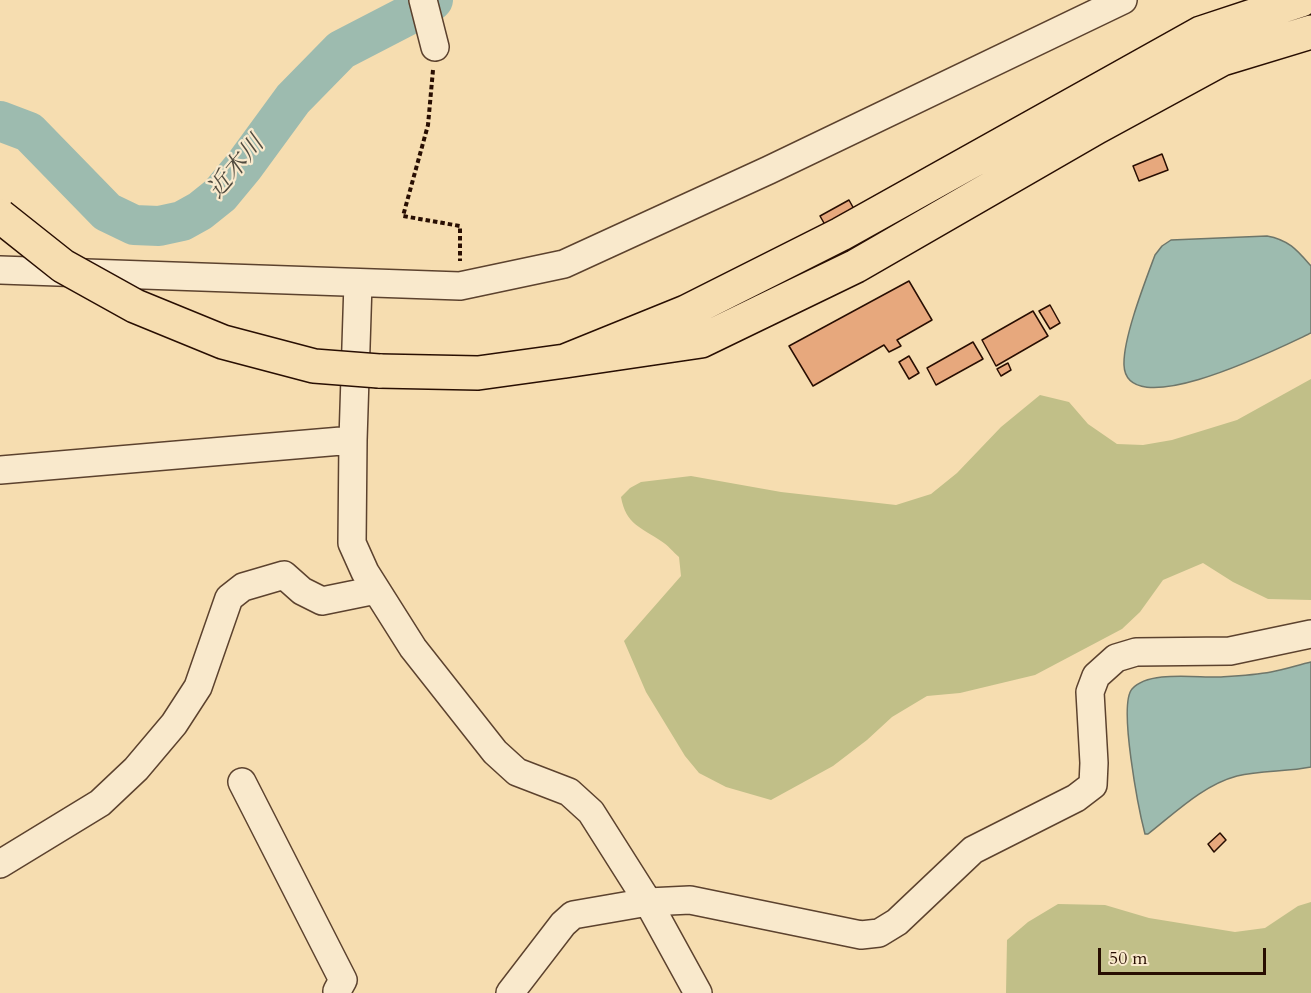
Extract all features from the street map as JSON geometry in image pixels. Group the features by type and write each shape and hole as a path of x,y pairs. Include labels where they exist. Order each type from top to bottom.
{"highway":[{"path":"565,361 686,312 841,234 1201,33 1301,0"},
{"path":"0,216 63,266 135,306 223,342 314,366 379,371 478,373 565,361 701,341 856,266 1097,127 1222,59 1311,32"}],"street":[{"path":"423,0 435,47"},
{"path":"0,270 460,286 564,264 769,170 1124,0"},
{"path":"358,283 352,543 364,572 413,648 495,752 517,772 569,792 591,812 648,902 698,993"},
{"path":"0,470 353,440"},
{"path":"0,864 100,803 136,769 174,724 198,687 229,598 243,587 284,575 303,591 322,601 376,590"},
{"path":"510,993 563,924 573,915 648,902 690,900 861,935 879,933 897,922 974,850 1077,798 1093,785 1090,692 1096,676 1116,658 1136,652 1230,651 1311,634"},
{"path":"242,782 343,980 336,992"}],"path":[{"path":"435,47 428,126 404,216 460,226 460,286"}],"shaded area":[{"path":"1267,236 1292,246 1311,266 1311,333 1241,364 1177,385 1150,387 1132,382 1124,365 1127,340 1155,255 1162,246 1171,240"},
{"path":"1311,379 1311,600 1268,599 1233,582 1203,563 1163,580 1140,612 1122,629 1035,675 960,693 927,696 892,717 833,766 771,800 726,787 699,773 685,756 646,692 624,641 681,576 679,557 664,543 635,524 623,506 621,497 641,482 691,476 781,492 896,505 931,494 957,473 1001,427 1040,395 1069,402 1088,424 1117,444 1143,445 1172,440 1237,420"},
{"path":"1311,662 1311,767 1246,774 1225,780 1201,793 1145,834 1128,736 1128,699 1132,689 1140,683 1161,677 1252,675"},
{"path":"1311,902 1311,993 1006,993 1007,940 1028,922 1058,904 1105,905 1149,918 1235,932 1265,928 1298,906"}],"building":[{"path":"1162,154 1168,170 1139,181 1133,166"},
{"path":"849,200 886,267 858,283 820,216"},
{"path":"909,281 932,320 897,340 901,346 889,352 884,345 813,386 789,346"},
{"path":"1050,305 1060,323 1050,329 1039,311"},
{"path":"1033,311 1048,336 996,366 982,340"},
{"path":"973,342 983,359 936,385 927,368"},
{"path":"909,356 919,373 909,379 899,362"},
{"path":"1008,363 1011,370 1001,376 997,369"},
{"path":"1220,833 1226,840 1214,852 1208,844"}],"waterway":[{"name":"近木川","path":"0,121 29,132 107,212 134,225 159,226 182,221 200,211 220,195 293,99 341,50 426,6 433,0"}]}
